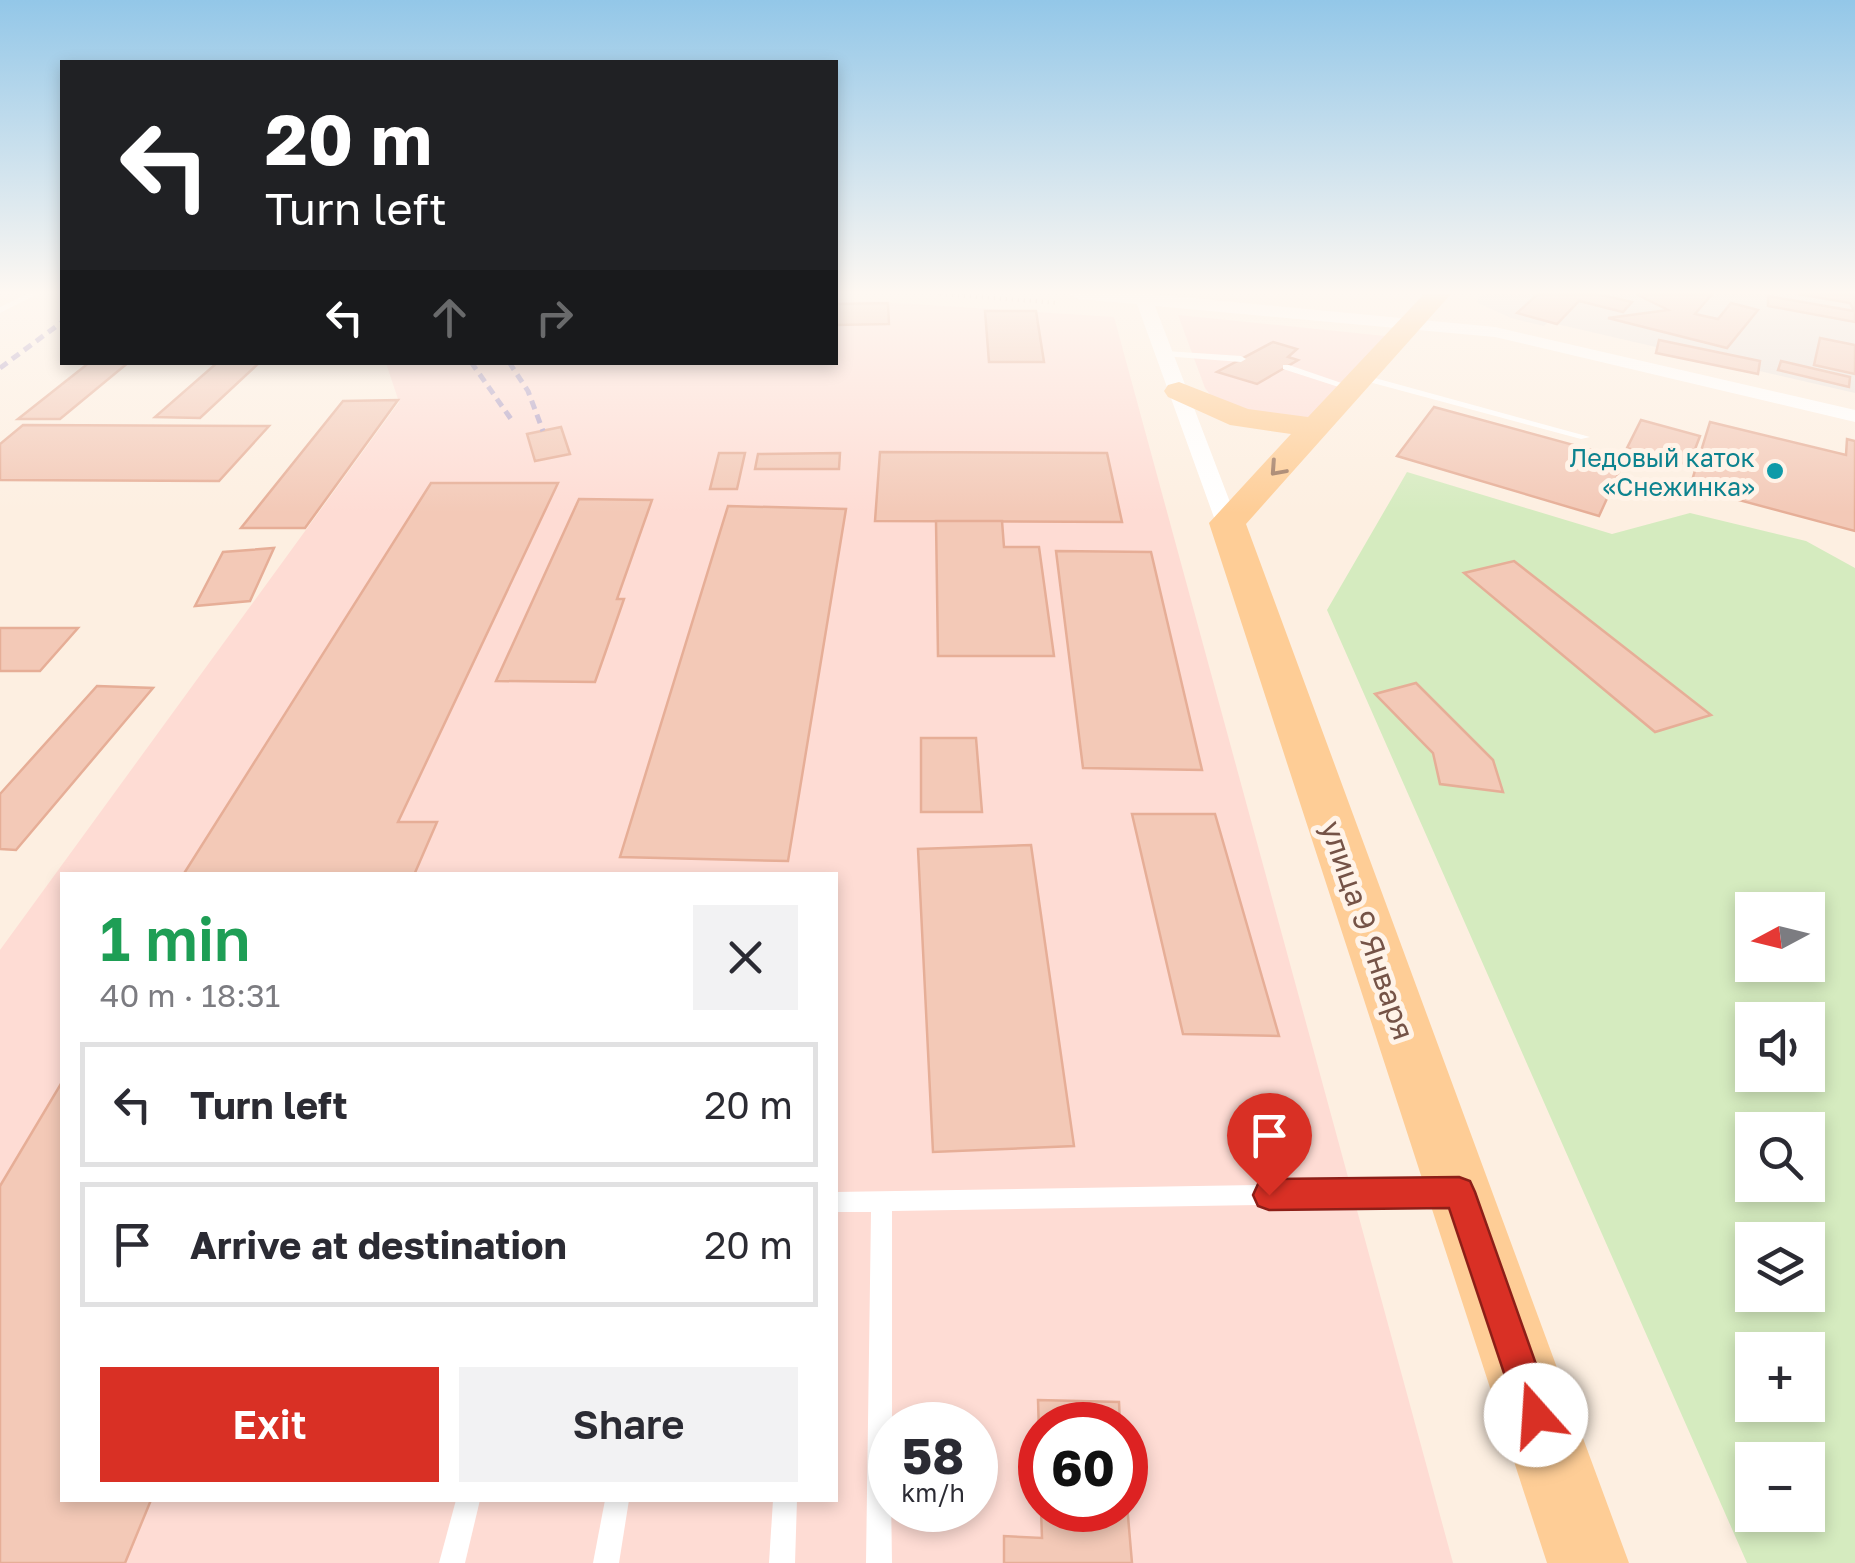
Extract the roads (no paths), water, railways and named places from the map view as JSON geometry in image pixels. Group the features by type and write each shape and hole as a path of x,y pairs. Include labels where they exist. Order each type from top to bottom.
{"main road":[{"path":"1227,523 1371,367"},
{"path":"1180,392 1241,418 1315,427"},
{"name":"улица 9 Января","path":"1227,523 1588,1563"}],"street":[{"name":"улица 9 Января","path":"1171,367 1227,523"},
{"path":"1645,367 1855,416"}],"lane":[{"path":"1286,367 1585,437"},
{"path":"838,1202 1459,1192"},
{"path":"879,1563 882,1201"},
{"path":"452,1563 467,1502"},
{"path":"606,1563 616,1502"},
{"path":"782,1563 786,1502"}],"railway":[{"path":"474,367 511,419"},
{"path":"512,367 528,391 543,431"}],"place":[{"name":"Ледовый каток «Снежинка»","path":"1775,471"}]}
